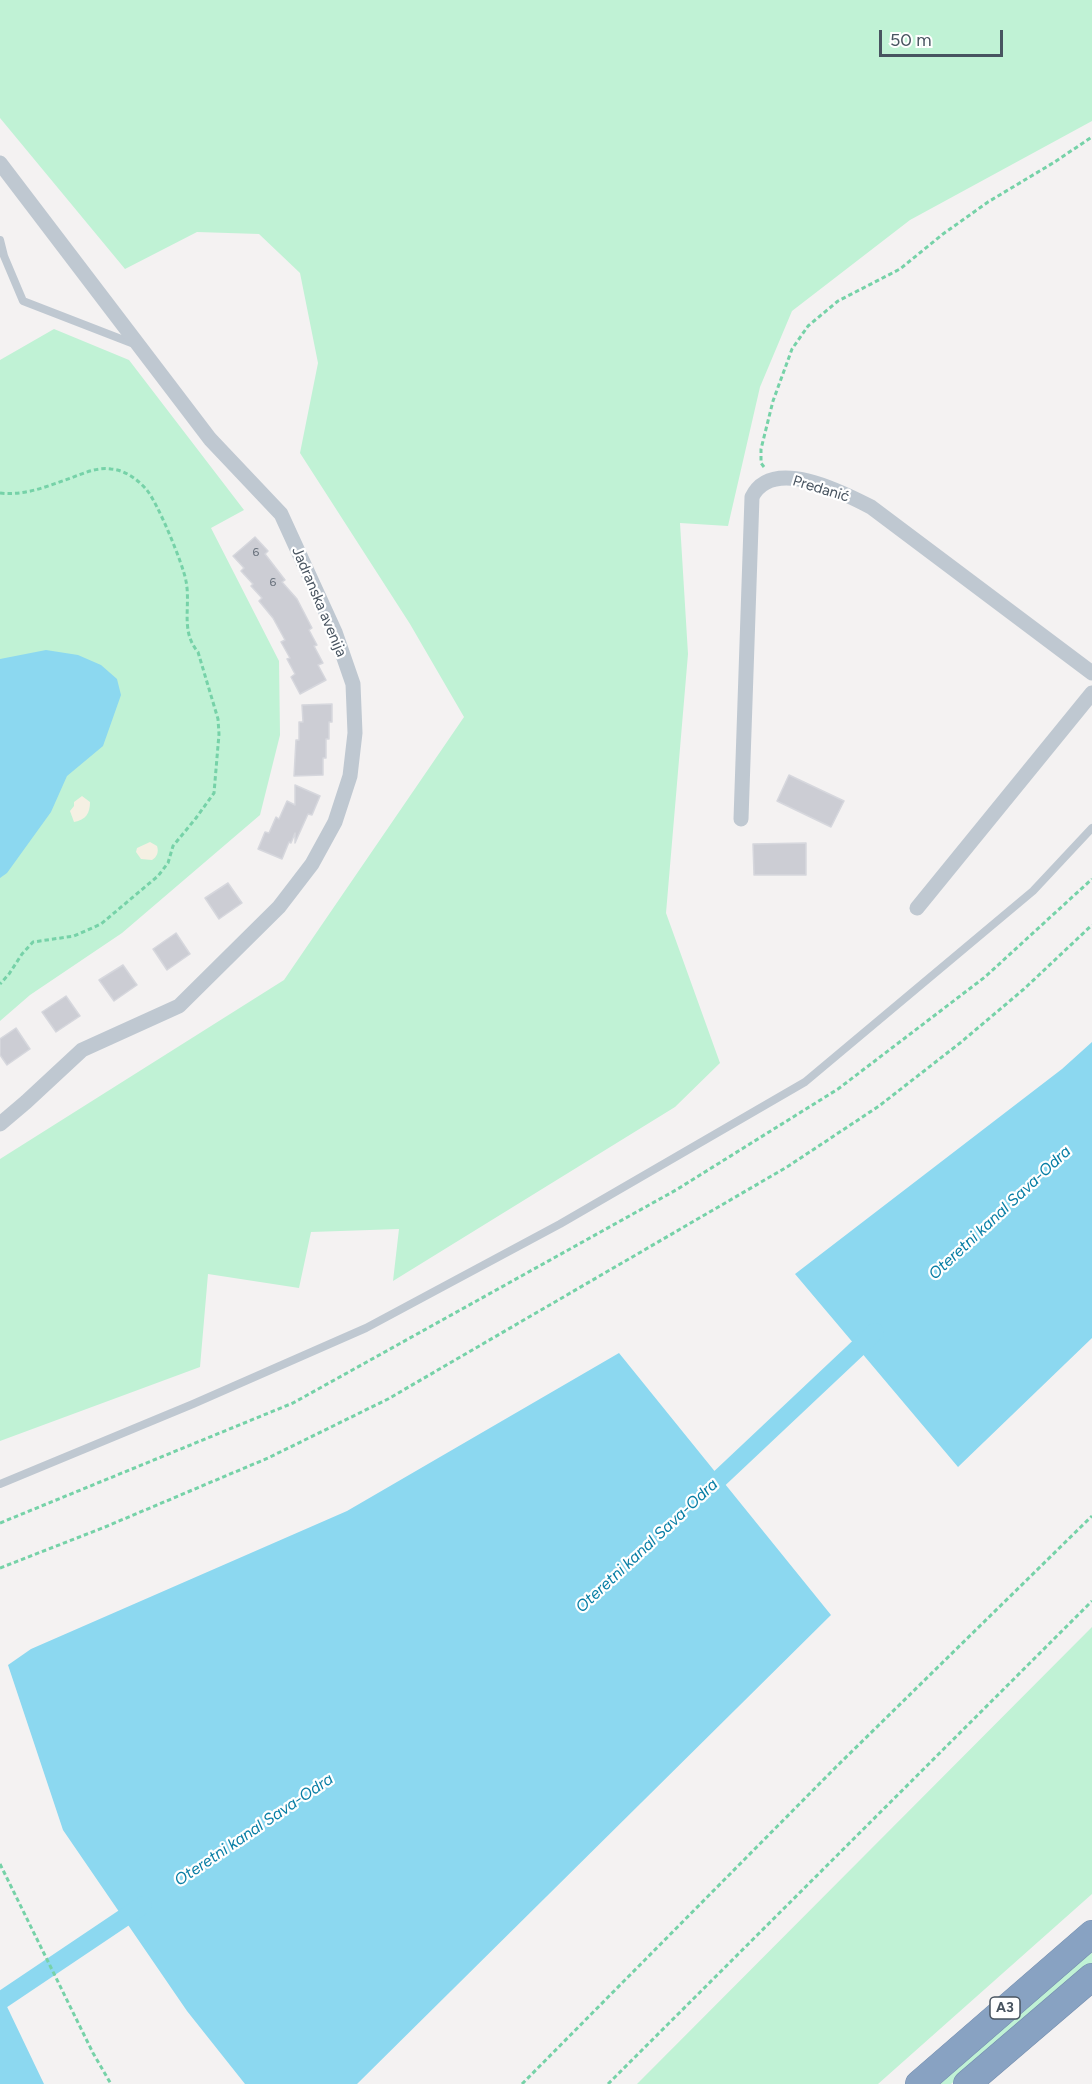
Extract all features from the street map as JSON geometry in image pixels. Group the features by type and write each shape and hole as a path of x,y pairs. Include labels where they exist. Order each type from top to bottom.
{"highway":[{"name":"A3","path":"920,2084 1092,1934"},
{"name":"A3","path":"967,2084 1092,1977"}],"street":[{"name":"Jadranska avenija","path":"0,164 210,439 281,514 335,632 352,684 355,733 350,776 335,822 312,864 279,907 179,1006 82,1050 0,1124"},
{"name":"Predanić","path":"741,819 750,518 752,497 757,486 771,479 794,478 843,493 871,507 1092,673"},
{"path":"917,908 1092,693"}],"lane":[{"path":"0,240 4,256 23,301 138,345"},
{"path":"0,1484 366,1328 560,1224 805,1082 1033,891 1092,828"}],"path":[{"path":"771,479 761,463 761,449 773,402 792,350 808,326 838,301 900,269 988,202 1053,163 1092,136"},
{"path":"0,493 17,494 93,470 112,468 129,474 147,490 170,536 186,581 186,625 193,646 198,652 218,719 219,734 213,793 173,846 168,863 158,876 100,924 74,936 33,942 0,984"},
{"path":"0,1568 105,1527 268,1458 388,1399 787,1167 879,1106 960,1043 1024,989 1092,925"},
{"path":"522,2084 835,1768 1092,1516"},
{"path":"608,2084 1092,1601"},
{"path":"0,1864 93,2054 111,2084"}],"green space":[{"path":"0,0 1092,0 1092,121 910,220 792,311 760,387 728,526 680,523 688,654 666,913 720,1063 675,1107 393,1281 399,1229 311,1232 299,1288 208,1274 200,1367 0,1441 0,1159 284,980 464,717 410,624 300,453 318,363 300,273 259,234 197,232 125,269 0,118"},
{"path":"54,329 129,360 244,510 211,528 279,661 280,735 260,815 122,933 30,995 0,1021 0,360"},
{"path":"1092,1627 1092,1894 878,2084 637,2084"},
{"path":"1092,1952 1092,1964 951,2084 935,2084"}],"sand":[{"path":"82,796 90,802 89,809 84,818 74,822 70,811 74,802"},
{"path":"150,842 157,846 156,856 152,860 141,859 136,852 137,848"}],"water":[{"path":"46,650 78,655 101,665 117,679 121,695 103,746 67,776 51,812 7,873 0,878 0,659"},
{"path":"1092,1042 1092,1338 958,1467 795,1274 1062,1069"},
{"path":"619,1353 831,1615 357,2084 245,2084 187,2011 63,1830 8,1665 31,1649 347,1511"},
{"path":"0,1992 44,2084 0,2084"}],"building":[{"path":"255,537 268,551 265,554 285,580 282,582 297,599 312,628 309,630 317,645 314,646 323,663 318,665 326,680 300,694 291,677 295,674 287,659 290,658 281,642 285,640 273,618 259,601 262,598 241,571 244,568 233,556"},
{"path":"332,704 332,722 329,722 329,739 326,739 323,775 294,776 299,722 303,722 302,705"},
{"path":"789,775 844,801 831,827 777,801"},
{"path":"295,785 320,796 312,815 308,814 295,843 295,833 282,859 258,849 265,832 269,833 276,817 279,819 287,801 295,805"},
{"path":"806,843 806,875 754,875 753,844"},
{"path":"228,883 242,903 219,919 205,898"},
{"path":"176,933 190,954 167,970 153,949"},
{"path":"123,965 137,985 114,1001 99,980"},
{"path":"66,996 80,1016 56,1032 42,1012"},
{"path":"16,1028 30,1049 7,1065 0,1055 0,1039"}],"waterway":[{"name":"Oteretni kanal Sava-Odra","path":"703,1494 875,1332"},
{"name":"Oteretni kanal Sava-Odra","path":"0,2001 143,1905"}]}
